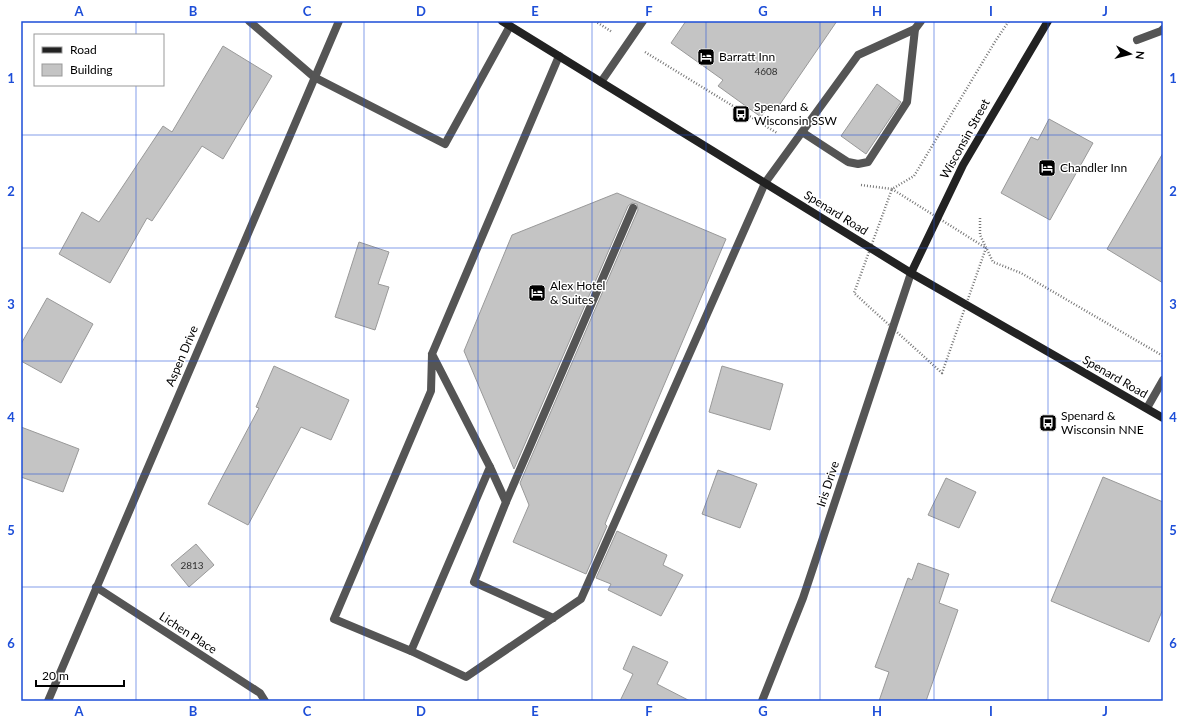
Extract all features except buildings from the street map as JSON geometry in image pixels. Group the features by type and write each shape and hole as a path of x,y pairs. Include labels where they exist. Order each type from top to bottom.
{"main road":[{"name":"Spenard Road","path":"502,21 911,273 1163,418"},
{"name":"Wisconsin Street","path":"911,273 963,165 1048,21"}],"street":[{"path":"249,21 314,77 445,144 510,26"},
{"path":"262,21 262,31"},
{"name":"Aspen Drive","path":"48,701 338,21"},
{"path":"601,82 643,21"},
{"path":"559,56 432,354 431,390 334,619 411,651 466,677 581,599 765,184 858,55 915,29 921,21"},
{"path":"802,132 848,162 858,164 868,162 907,102 915,29"},
{"path":"1137,40 1163,29"},
{"path":"553,618 474,582 506,502 633,208"},
{"name":"Iris Drive","path":"762,701 803,598 911,273"},
{"path":"432,354 490,467 506,502"},
{"path":"1147,408 1163,380"},
{"path":"411,651 490,467"},
{"name":"Lichen Place","path":"96,587 260,693 265,701"}],"path":[{"path":"980,218 980,235 993,262 1021,274 1163,356"}],"place":[{"name":"Barratt Inn","path":"706,57"},
{"name":"Spenard & Wisconsin SSW","path":"741,114"},
{"name":"Chandler Inn","path":"1047,168"},
{"name":"Alex Hotel & Suites","path":"537,293"},
{"name":"Spenard & Wisconsin NNE","path":"1048,423"}]}
